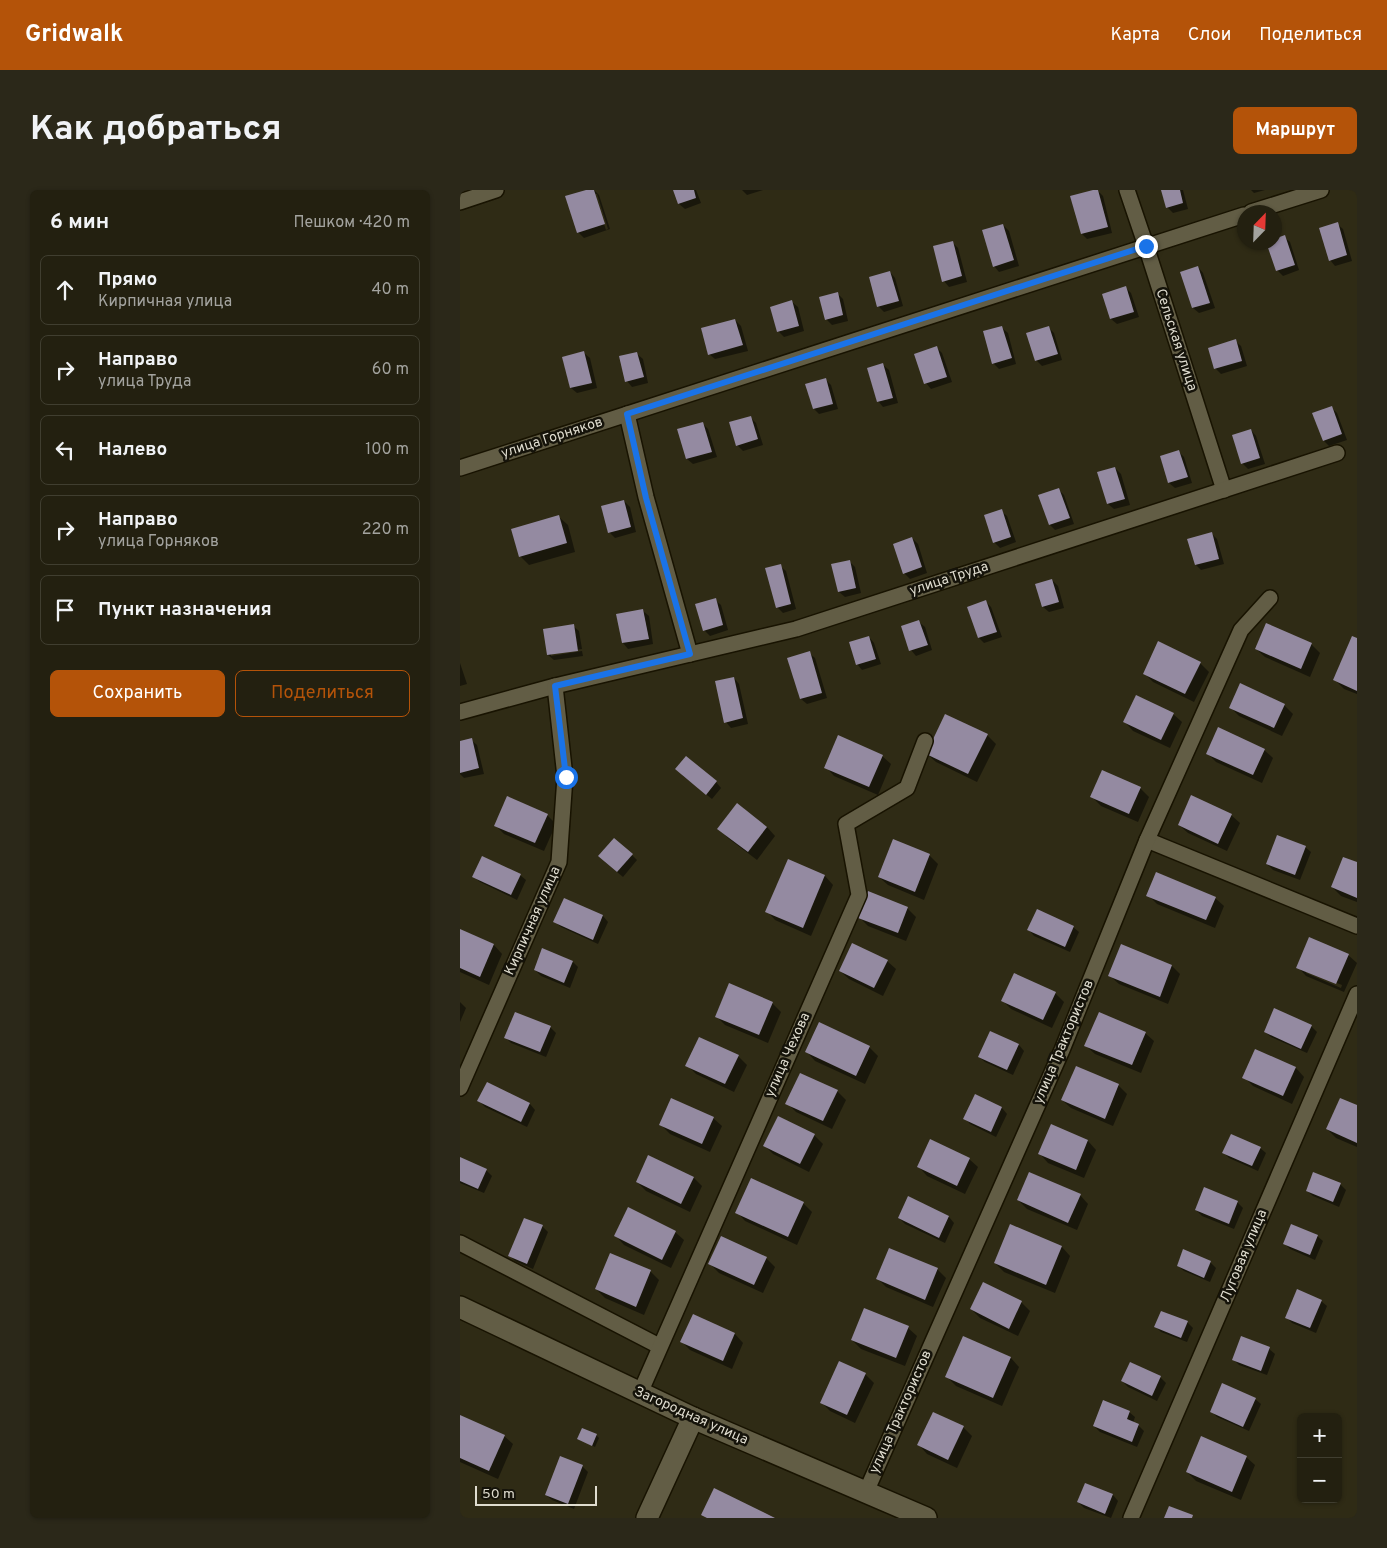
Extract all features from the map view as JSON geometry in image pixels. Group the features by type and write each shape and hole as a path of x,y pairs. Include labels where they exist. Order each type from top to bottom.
{"main road":[{"name":"Загородная улица","path":"460,1307 693,1418 926,1518"},
{"path":"647,1518 693,1418"}],"street":[{"path":"460,202 496,190"},
{"name":"Сельская улица","path":"1127,190 1224,490"},
{"path":"1273,205 1321,190"},
{"name":"улица Горняков","path":"460,468 1237,216"},
{"path":"627,414 646,498 690,654"},
{"name":"улица Труда","path":"460,712 555,686 796,629 1337,453"},
{"name":"улица Трактористов","path":"866,1492 1062,1050 1147,840 1241,630 1270,598"},
{"name":"Кирпичная улица","path":"460,1088 559,862 566,777 555,686"},
{"name":"улица Чехова","path":"640,1393 859,895 846,824 907,788 926,741"},
{"path":"1147,840 1357,926"},
{"name":"Луговая улица","path":"1131,1518 1357,994"},
{"path":"460,1243 660,1346"}],"building":[{"path":"586,190 594,190 605,224 577,233 565,196"},
{"path":"673,190 694,190 696,198 678,204"},
{"path":"1098,190 1108,227 1081,234 1070,196"},
{"path":"1161,190 1180,190 1183,203 1166,208"},
{"path":"1338,222 1347,255 1329,261 1319,228"},
{"path":"1003,224 1014,260 993,267 982,230"},
{"path":"1285,235 1295,265 1276,271 1269,250 1282,250 1282,236"},
{"path":"953,241 962,276 942,282 933,246"},
{"path":"1198,266 1210,303 1192,308 1180,272"},
{"path":"890,271 899,301 877,307 869,277"},
{"path":"1126,286 1134,312 1110,319 1102,294"},
{"path":"838,292 843,315 825,320 819,297"},
{"path":"792,300 799,326 777,332 770,307"},
{"path":"735,319 743,345 708,355 701,328"},
{"path":"1002,326 1012,358 992,364 983,331"},
{"path":"1049,326 1058,354 1035,361 1026,333"},
{"path":"1236,339 1242,361 1214,369 1208,348"},
{"path":"937,346 947,377 924,384 914,354"},
{"path":"584,351 592,383 570,388 562,357"},
{"path":"637,352 644,377 625,382 619,356"},
{"path":"883,363 893,398 877,402 867,368"},
{"path":"826,378 833,404 813,409 805,384"},
{"path":"1332,406 1342,434 1323,441 1312,413"},
{"path":"751,416 758,439 736,446 729,422"},
{"path":"703,422 712,452 686,459 677,429"},
{"path":"1251,429 1260,458 1241,464 1232,435"},
{"path":"1179,450 1188,477 1168,483 1160,456"},
{"path":"1115,467 1125,499 1107,504 1097,472"},
{"path":"1059,488 1070,518 1049,525 1038,495"},
{"path":"624,500 631,527 608,533 601,506"},
{"path":"1002,509 1011,537 993,543 984,515"},
{"path":"559,515 567,543 519,557 511,529"},
{"path":"1212,532 1219,559 1195,565 1187,539"},
{"path":"912,537 922,567 903,574 893,544"},
{"path":"850,560 856,588 838,592 831,564"},
{"path":"781,564 791,604 776,608 765,568"},
{"path":"1052,579 1059,602 1042,607 1035,584"},
{"path":"716,598 723,625 703,631 695,604"},
{"path":"986,600 997,632 978,638 967,607"},
{"path":"643,609 649,639 622,643 616,614"},
{"path":"919,620 928,645 909,651 901,626"},
{"path":"1266,623 1312,643 1301,669 1255,649"},
{"path":"574,624 578,651 547,655 543,629"},
{"path":"869,636 876,659 856,665 849,642"},
{"path":"1352,636 1357,638 1357,691 1333,680"},
{"path":"1158,641 1201,662 1185,694 1143,674"},
{"path":"810,651 822,693 800,699 787,658"},
{"path":"734,677 743,718 724,723 715,681"},
{"path":"1240,683 1285,704 1274,728 1229,708"},
{"path":"1136,695 1174,713 1161,740 1123,722"},
{"path":"945,714 988,734 968,774 926,754"},
{"path":"1218,727 1265,749 1253,775 1206,754"},
{"path":"838,735 883,755 869,787 824,768"},
{"path":"472,738 479,768 460,773 460,741"},
{"path":"686,756 717,781 706,795 675,769"},
{"path":"1102,770 1141,787 1129,814 1090,797"},
{"path":"1191,795 1232,814 1218,844 1178,825"},
{"path":"507,796 548,814 535,843 494,826"},
{"path":"737,803 767,827 748,852 717,829"},
{"path":"1277,835 1306,846 1295,875 1266,864"},
{"path":"614,838 633,854 617,872 598,856"},
{"path":"893,839 930,854 915,892 878,877"},
{"path":"482,856 521,874 511,895 472,877"},
{"path":"1343,857 1357,862 1357,898 1331,887"},
{"path":"788,859 825,875 803,928 765,912"},
{"path":"1156,872 1216,897 1206,920 1146,896"},
{"path":"868,891 908,907 898,933 858,918"},
{"path":"564,898 603,915 593,940 553,922"},
{"path":"1037,909 1074,926 1065,947 1027,930"},
{"path":"460,929 494,944 480,977 460,968"},
{"path":"1309,937 1349,954 1336,984 1296,968"},
{"path":"852,943 888,960 874,988 839,971"},
{"path":"1121,944 1172,965 1160,997 1108,976"},
{"path":"542,948 573,961 564,983 534,970"},
{"path":"1014,973 1056,992 1043,1020 1001,1001"},
{"path":"729,983 773,1002 759,1035 715,1017"},
{"path":"1274,1008 1312,1025 1301,1049 1264,1032"},
{"path":"515,1012 551,1026 540,1052 504,1038"},
{"path":"1099,1012 1146,1032 1132,1065 1084,1046"},
{"path":"819,1022 870,1046 856,1076 805,1052"},
{"path":"990,1031 1019,1044 1007,1070 978,1057"},
{"path":"699,1037 739,1055 725,1084 685,1066"},
{"path":"1255,1049 1296,1067 1283,1096 1242,1078"},
{"path":"1076,1066 1119,1084 1105,1119 1061,1100"},
{"path":"800,1073 838,1090 823,1121 785,1104"},
{"path":"487,1082 530,1103 521,1122 477,1101"},
{"path":"975,1094 1002,1107 991,1132 963,1119"},
{"path":"671,1098 714,1117 702,1144 659,1125"},
{"path":"1340,1098 1357,1105 1357,1143 1326,1129"},
{"path":"778,1116 815,1134 800,1164 763,1146"},
{"path":"1051,1124 1088,1140 1076,1170 1038,1154"},
{"path":"1231,1134 1261,1147 1252,1166 1222,1153"},
{"path":"930,1139 970,1158 957,1186 917,1167"},
{"path":"648,1155 694,1177 681,1204 636,1182"},
{"path":"460,1157 487,1169 478,1189 460,1181"},
{"path":"1029,1172 1081,1194 1068,1223 1017,1200"},
{"path":"1313,1172 1341,1183 1333,1202 1306,1191"},
{"path":"751,1178 804,1202 788,1237 735,1213"},
{"path":"1204,1187 1238,1201 1229,1224 1195,1210"},
{"path":"908,1196 949,1216 939,1238 898,1218"},
{"path":"628,1207 676,1231 662,1260 614,1236"},
{"path":"524,1218 543,1225 527,1264 508,1256"},
{"path":"1010,1224 1062,1246 1046,1285 994,1263"},
{"path":"1291,1224 1318,1235 1310,1255 1283,1244"},
{"path":"721,1236 767,1257 754,1285 708,1264"},
{"path":"889,1248 938,1268 925,1300 876,1279"},
{"path":"1183,1249 1211,1261 1204,1278 1177,1266"},
{"path":"610,1253 651,1270 636,1307 595,1289"},
{"path":"983,1282 1022,1301 1009,1329 970,1309"},
{"path":"1297,1289 1322,1300 1310,1328 1285,1318"},
{"path":"864,1308 909,1326 896,1358 851,1340"},
{"path":"1161,1311 1188,1321 1181,1338 1154,1327"},
{"path":"693,1314 735,1333 723,1361 680,1342"},
{"path":"963,1336 1011,1357 993,1398 945,1377"},
{"path":"1241,1336 1270,1347 1261,1371 1232,1360"},
{"path":"839,1361 866,1373 847,1415 820,1403"},
{"path":"1130,1362 1161,1376 1152,1396 1121,1381"},
{"path":"1222,1383 1256,1398 1243,1427 1210,1412"},
{"path":"1103,1400 1130,1411 1127,1419 1139,1424 1132,1442 1093,1426"},
{"path":"933,1412 964,1426 948,1460 917,1445"},
{"path":"460,1415 505,1435 489,1471 460,1458"},
{"path":"582,1428 597,1434 592,1446 577,1439"},
{"path":"1201,1436 1247,1456 1232,1492 1186,1472"},
{"path":"560,1456 583,1465 568,1504 545,1495"},
{"path":"1085,1483 1113,1494 1105,1514 1077,1502"},
{"path":"714,1488 775,1518 707,1518 701,1515"},
{"path":"1169,1506 1193,1515 1192,1518 1164,1518"}],"route":[{"path":"566,777 555,686 690,654 646,498 627,414 1146,246"}]}
